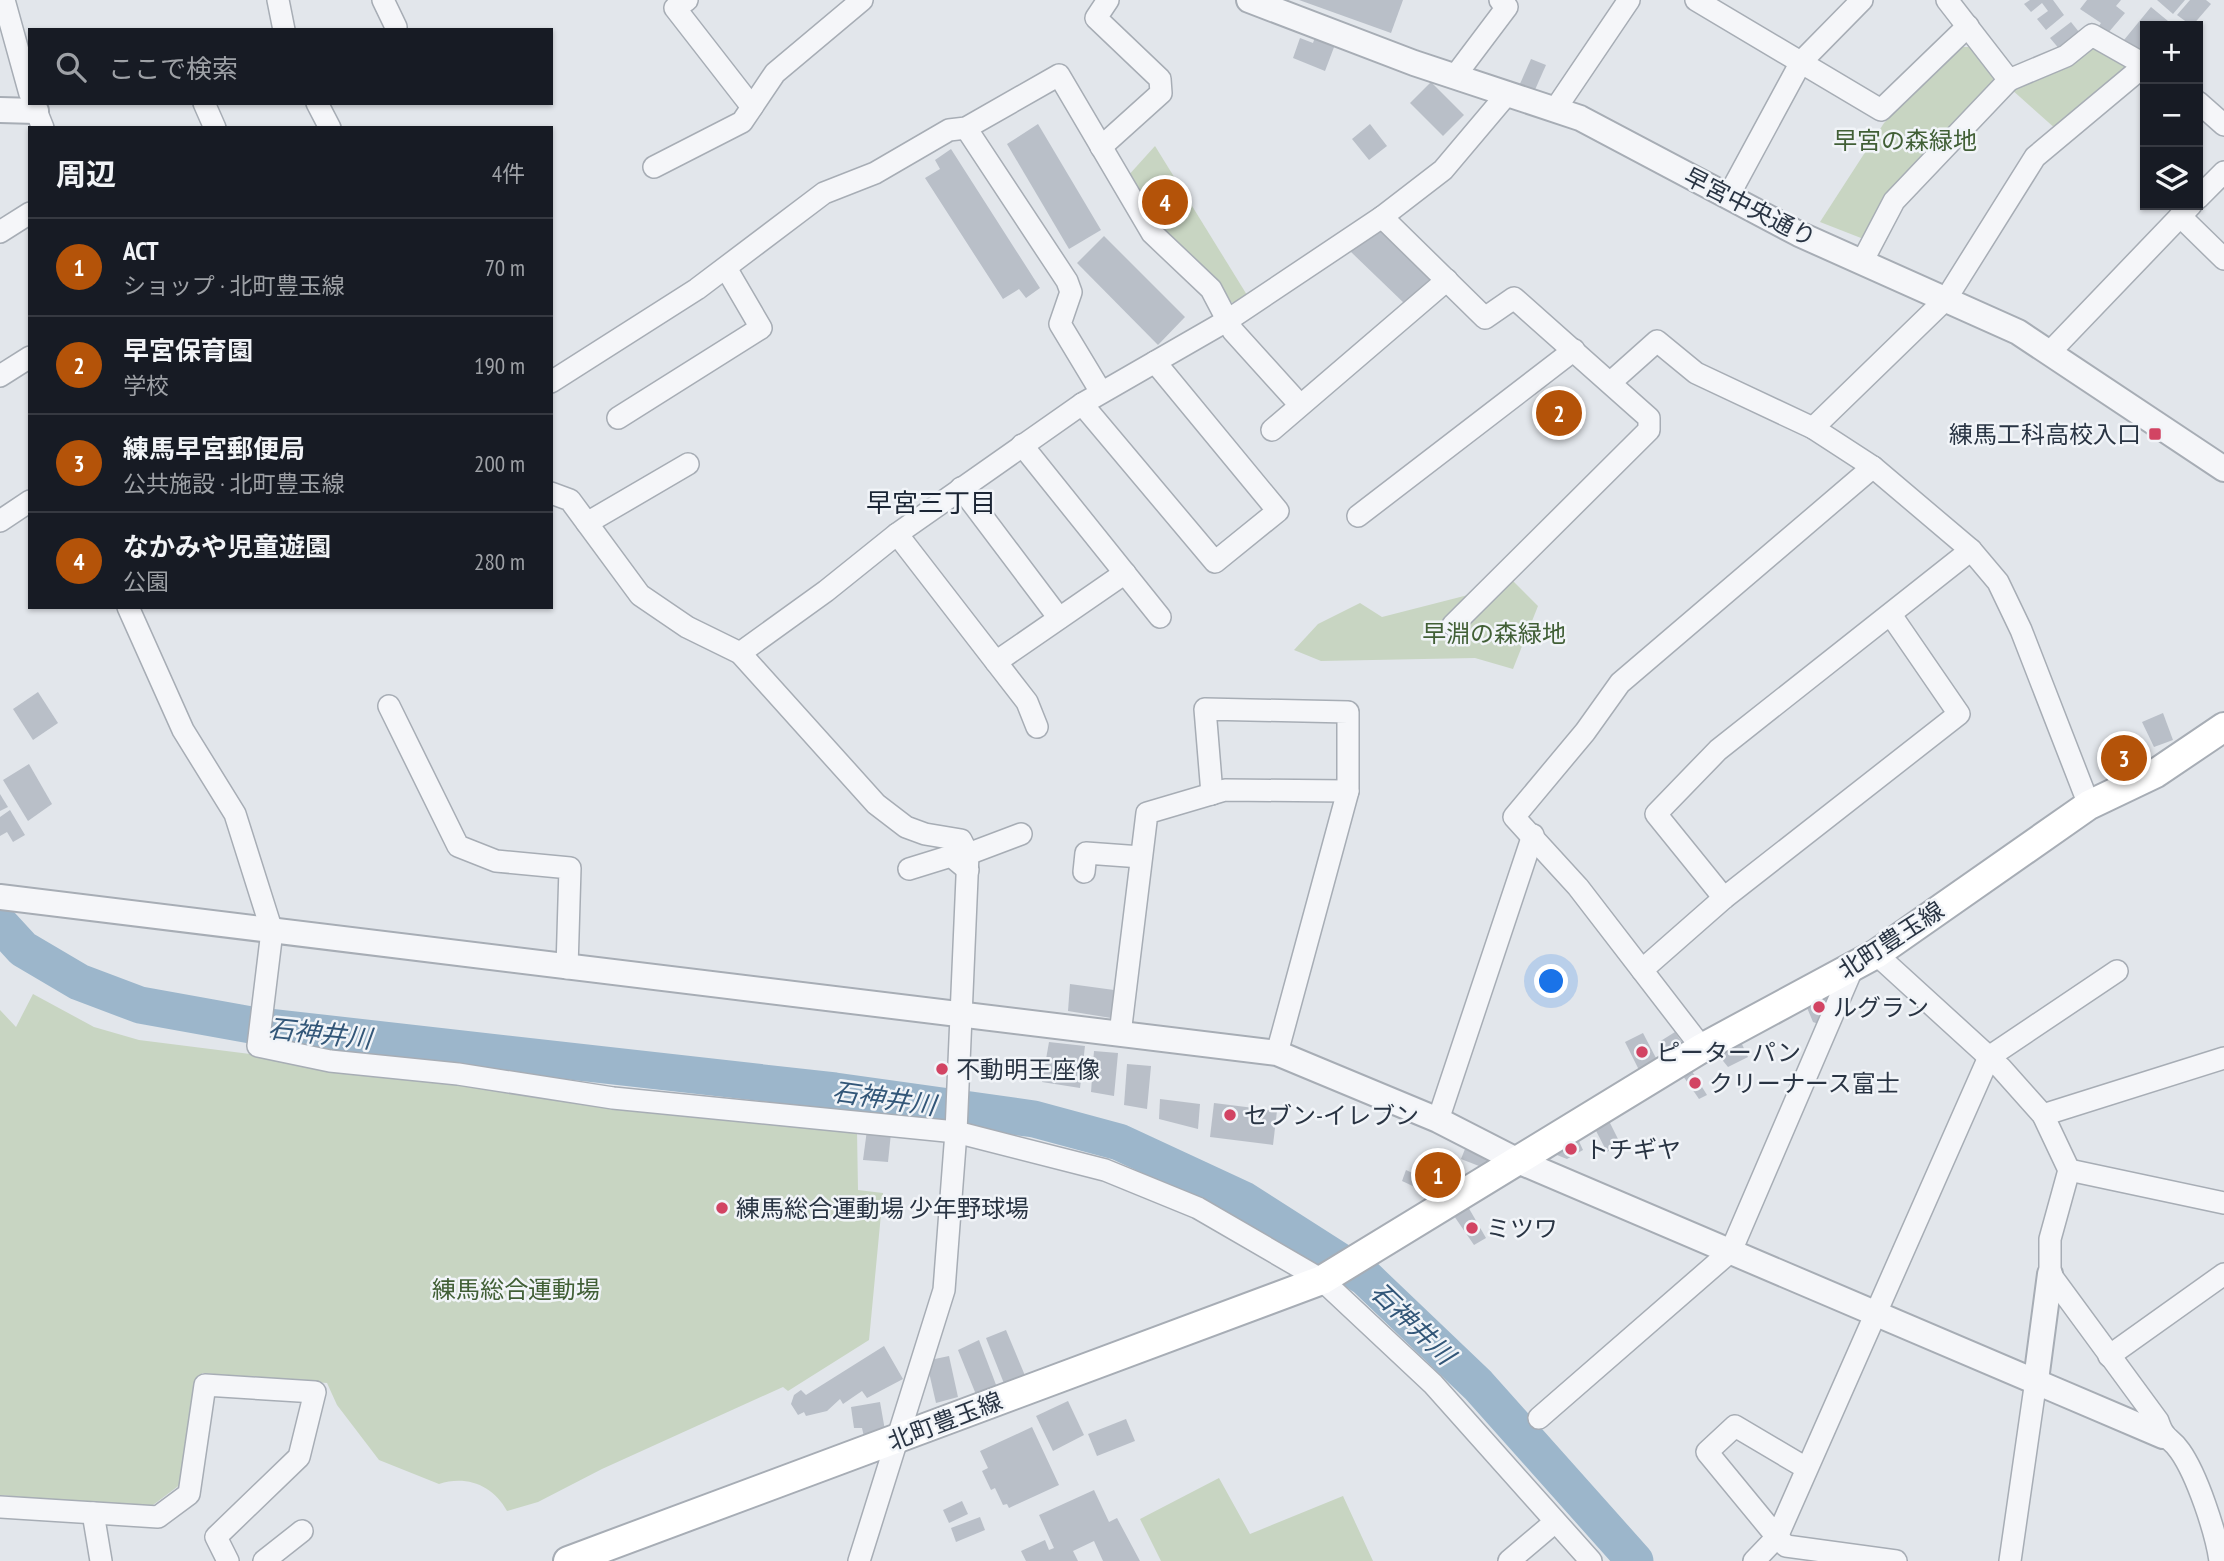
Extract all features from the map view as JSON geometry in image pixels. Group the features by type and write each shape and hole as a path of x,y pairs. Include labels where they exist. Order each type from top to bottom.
{"main road":[{"name":"北町豊玉線","path":"568,1561 1322,1280 1702,1048 1864,961 2089,805 2156,773 2224,727"}],"street":[{"path":"5,0 28,84"},
{"path":"278,0 284,28"},
{"path":"383,0 396,27"},
{"path":"654,167 742,122 775,73 862,0"},
{"path":"1101,147 1161,93 1160,79 1096,18 1108,0"},
{"name":"早宮中央通り","path":"1249,0 1455,76 1556,108 1728,197 1862,262 2018,332 2051,351 2224,469"},
{"path":"1556,108 1629,0"},
{"path":"1696,0 1881,110 1968,26"},
{"path":"1728,197 1801,62 1862,0"},
{"path":"1947,0 2009,80"},
{"path":"1455,76 1507,2"},
{"path":"681,4 752,107"},
{"path":"1862,262 1894,201 2009,80 2066,56 2092,35 2140,62"},
{"path":"1813,428 1946,299 2035,156 2140,69"},
{"path":"553,381 726,268 824,193 875,173 949,130 966,128 1059,75 1152,233 1211,289 1233,331 1300,405"},
{"path":"740,653 826,591 897,534 1082,404 1228,320 1382,217 1443,170 1508,93"},
{"path":"205,105 214,126"},
{"path":"318,105 329,126"},
{"path":"2203,106 2224,125"},
{"path":"0,110 35,109"},
{"path":"966,128 1067,281 1071,292 1060,324 1101,392"},
{"path":"2203,193 2224,172"},
{"path":"2051,351 2185,210 2224,259"},
{"path":"0,232 28,214"},
{"path":"1382,217 1485,318 1514,298 1649,418 1650,430 1453,625"},
{"path":"618,418 761,328 726,268"},
{"path":"1272,430 1447,280"},
{"path":"1611,382 1657,341 1696,373 1813,428 1873,467 1971,550 1998,582 2021,630 2089,805"},
{"path":"1358,516 1574,350"},
{"path":"0,376 28,358"},
{"path":"1082,404 1215,562 1278,511 1155,362"},
{"path":"1023,445 1160,617"},
{"path":"587,523 688,464"},
{"path":"1702,1048 1533,835 1514,817 1585,732 1619,683 1873,467"},
{"path":"961,488 1059,618"},
{"path":"553,494 570,500 640,595 687,627 740,653 876,804 916,830 961,840 968,862 944,1290 895,1439 859,1561"},
{"path":"0,522 28,502"},
{"path":"897,534 1027,702 1037,727"},
{"path":"1724,898 1656,814 1718,750 1971,550"},
{"path":"996,662 1125,573"},
{"path":"129,609 183,730 235,814 272,932 262,988 258,1046 330,1061 458,1074 613,1098 955,1127 1105,1170 1198,1208 1322,1280 1433,1384 1591,1561"},
{"path":"1642,970 1724,898 1958,714 1891,615"},
{"path":"389,706 458,846 496,861 570,868 567,968"},
{"path":"1212,794 1205,709 1348,712 1348,791 1277,1053"},
{"path":"1120,1034 1147,813 1225,790 1348,791"},
{"path":"909,869 951,856 968,862 1021,834"},
{"path":"1438,1120 1533,835"},
{"path":"1084,872 1086,853 1141,857"},
{"path":"10,898 1277,1053 1438,1120 1518,1161 2163,1436 2179,1449 2189,1469 2217,1537 2220,1561"},
{"path":"1539,1418 1731,1251 1864,961 1989,1057 2043,1115 2069,1170 2050,1239 2050,1274 2010,1561"},
{"path":"1754,1561 1777,1537 1989,1057 2117,971"},
{"path":"2043,1115 2224,1058"},
{"path":"2069,1170 2224,1203"},
{"path":"2050,1274 2158,1421 2163,1436"},
{"path":"2109,1356 2224,1274"},
{"path":"0,1507 158,1517 189,1494 205,1385 315,1392 299,1457 216,1537 218,1547 228,1561"},
{"path":"1806,1468 1734,1426 1707,1452 1786,1546 1896,1561"},
{"path":"93,1513 101,1561"},
{"path":"1509,1561 1555,1522"},
{"path":"264,1561 302,1531"}],"green space":[{"path":"2089,45 2134,70 2057,130 2011,89"},
{"name":"早宮の森緑地","path":"1962,47 1971,47 1995,80 1867,236 1861,238 1820,222 1884,123"},
{"path":"1155,146 1247,295 1234,303 1222,299 1156,227 1127,177"},
{"name":"早淵の森緑地","path":"1509,577 1538,606 1513,669 1475,658 1321,661 1294,650 1318,624 1360,603 1382,617 1468,595"},
{"name":"練馬総合運動場","path":"33,994 94,1027 139,1040 857,1131 858,1190 883,1193 869,1340 788,1391 783,1387 602,1469 538,1502 507,1511 494,1495 478,1484 459,1481 439,1484 379,1460 337,1405 327,1383 202,1373 181,1484 149,1508 0,1495 0,1010 16,1027"},
{"path":"1219,1478 1250,1534 1343,1496 1373,1561 1161,1561 1140,1519"}],"building":[{"path":"1299,0 1403,0 1391,33"},
{"path":"2030,0 2053,0 2064,15 2046,30 2037,19 2048,11 2042,3 2031,12 2024,4"},
{"path":"2087,0 2121,0 2116,6 2125,13 2108,33 2099,26 2101,23 2080,9"},
{"path":"2157,0 2185,0 2173,14"},
{"path":"2190,0 2206,0 2211,4 2196,21 2185,21 2177,15"},
{"path":"2151,7 2168,21 2140,21 2140,51 2124,40"},
{"path":"2071,22 2079,32 2061,51 2050,38"},
{"path":"1316,34 1336,42 1325,71 1293,58 1300,38 1313,43"},
{"path":"1531,59 1546,65 1534,92 1519,86"},
{"path":"1431,82 1464,115 1443,136 1410,103"},
{"path":"1038,124 1101,230 1069,249 1007,144"},
{"path":"1370,124 1387,146 1369,160 1352,139"},
{"path":"951,149 1040,288 1026,298 1019,289 1003,299 925,178 940,169 935,160"},
{"path":"1377,226 1431,278 1405,304 1351,252"},
{"path":"1104,236 1185,317 1158,345 1077,263"},
{"path":"38,692 58,723 33,740 13,709"},
{"path":"2163,713 2173,740 2154,747 2142,722"},
{"path":"2131,738 2142,763 2133,767 2135,770 2116,777 2105,750"},
{"path":"29,764 52,804 28,821 3,780"},
{"path":"0,794 8,807 0,811"},
{"path":"10,810 25,835 13,842 7,832 0,836 0,817"},
{"path":"1070,984 1114,990 1111,1018 1068,1011"},
{"path":"1839,985 1821,1025 1813,1022 1805,1003"},
{"path":"1675,1032 1685,1047 1667,1056 1659,1042"},
{"path":"1643,1033 1657,1060 1639,1070 1625,1042"},
{"path":"1740,1040 1748,1057 1728,1067 1715,1051"},
{"path":"1049,1042 1085,1046 1080,1088 1042,1082"},
{"path":"1094,1051 1118,1053 1114,1096 1091,1092"},
{"path":"1127,1064 1151,1066 1147,1109 1124,1105"},
{"path":"1690,1068 1707,1095 1699,1099 1681,1073"},
{"path":"1160,1099 1200,1104 1198,1129 1159,1119"},
{"path":"1214,1103 1277,1111 1273,1145 1210,1137"},
{"path":"1608,1119 1621,1145 1607,1152 1594,1127"},
{"path":"867,1130 891,1133 888,1162 863,1160"},
{"path":"1577,1137 1583,1150 1567,1159 1552,1153"},
{"path":"1465,1149 1489,1161 1479,1166 1461,1159"},
{"path":"1425,1165 1457,1179 1448,1184 1421,1173"},
{"path":"1406,1170 1443,1187 1432,1195 1402,1181"},
{"path":"1467,1205 1486,1238 1474,1245 1452,1213"},
{"path":"1006,1330 1026,1378 1005,1386 986,1338"},
{"path":"979,1340 998,1390 977,1397 958,1350"},
{"path":"884,1346 903,1379 867,1398 862,1391 843,1404 840,1399 827,1411 806,1416 804,1412 798,1415 791,1404 794,1395 801,1390 806,1395"},
{"path":"949,1356 958,1397 936,1403 928,1368 930,1360"},
{"path":"1068,1401 1084,1435 1053,1451 1036,1416"},
{"path":"880,1402 886,1436 865,1441 862,1428 854,1428 851,1407"},
{"path":"1126,1419 1135,1441 1097,1456 1088,1434"},
{"path":"1032,1427 1059,1485 1009,1508 1007,1504 1003,1505 995,1488 991,1490 982,1471 988,1468 980,1451"},
{"path":"1094,1490 1109,1522 1117,1518 1140,1561 1103,1561 1094,1541 1073,1551 1078,1561 1026,1561 1021,1551 1045,1540 1049,1550 1054,1548 1039,1515"},
{"path":"962,1501 968,1514 949,1523 943,1510"},
{"path":"980,1517 985,1530 956,1542 951,1528"}],"waterway":[{"name":"石神井川","path":"0,924 23,949 79,982 140,1005 251,1025 835,1091 1034,1119 1119,1142 1244,1200 1366,1278 1478,1385 1635,1561"}],"place":[{"name":"なかみや児童遊園","path":"1165,202"},
{"name":"早宮保育園","path":"1559,413"},
{"name":"練馬工科高校入口","path":"2155,434"},
{"name":"練馬早宮郵便局","path":"2124,758"},
{"name":"ルグラン","path":"1819,1007"},
{"name":"ピーターパン","path":"1642,1052"},
{"name":"不動明王座像","path":"942,1069"},
{"name":"クリーナース富士","path":"1695,1083"},
{"name":"セブン-イレブン","path":"1230,1115"},
{"name":"トチギヤ","path":"1571,1149"},
{"name":"ACT","path":"1438,1175"},
{"name":"練馬総合運動場 少年野球場","path":"722,1208"},
{"name":"ミツワ","path":"1472,1228"}],"district":[{"name":"早宮三丁目","path":"931,502"}]}
